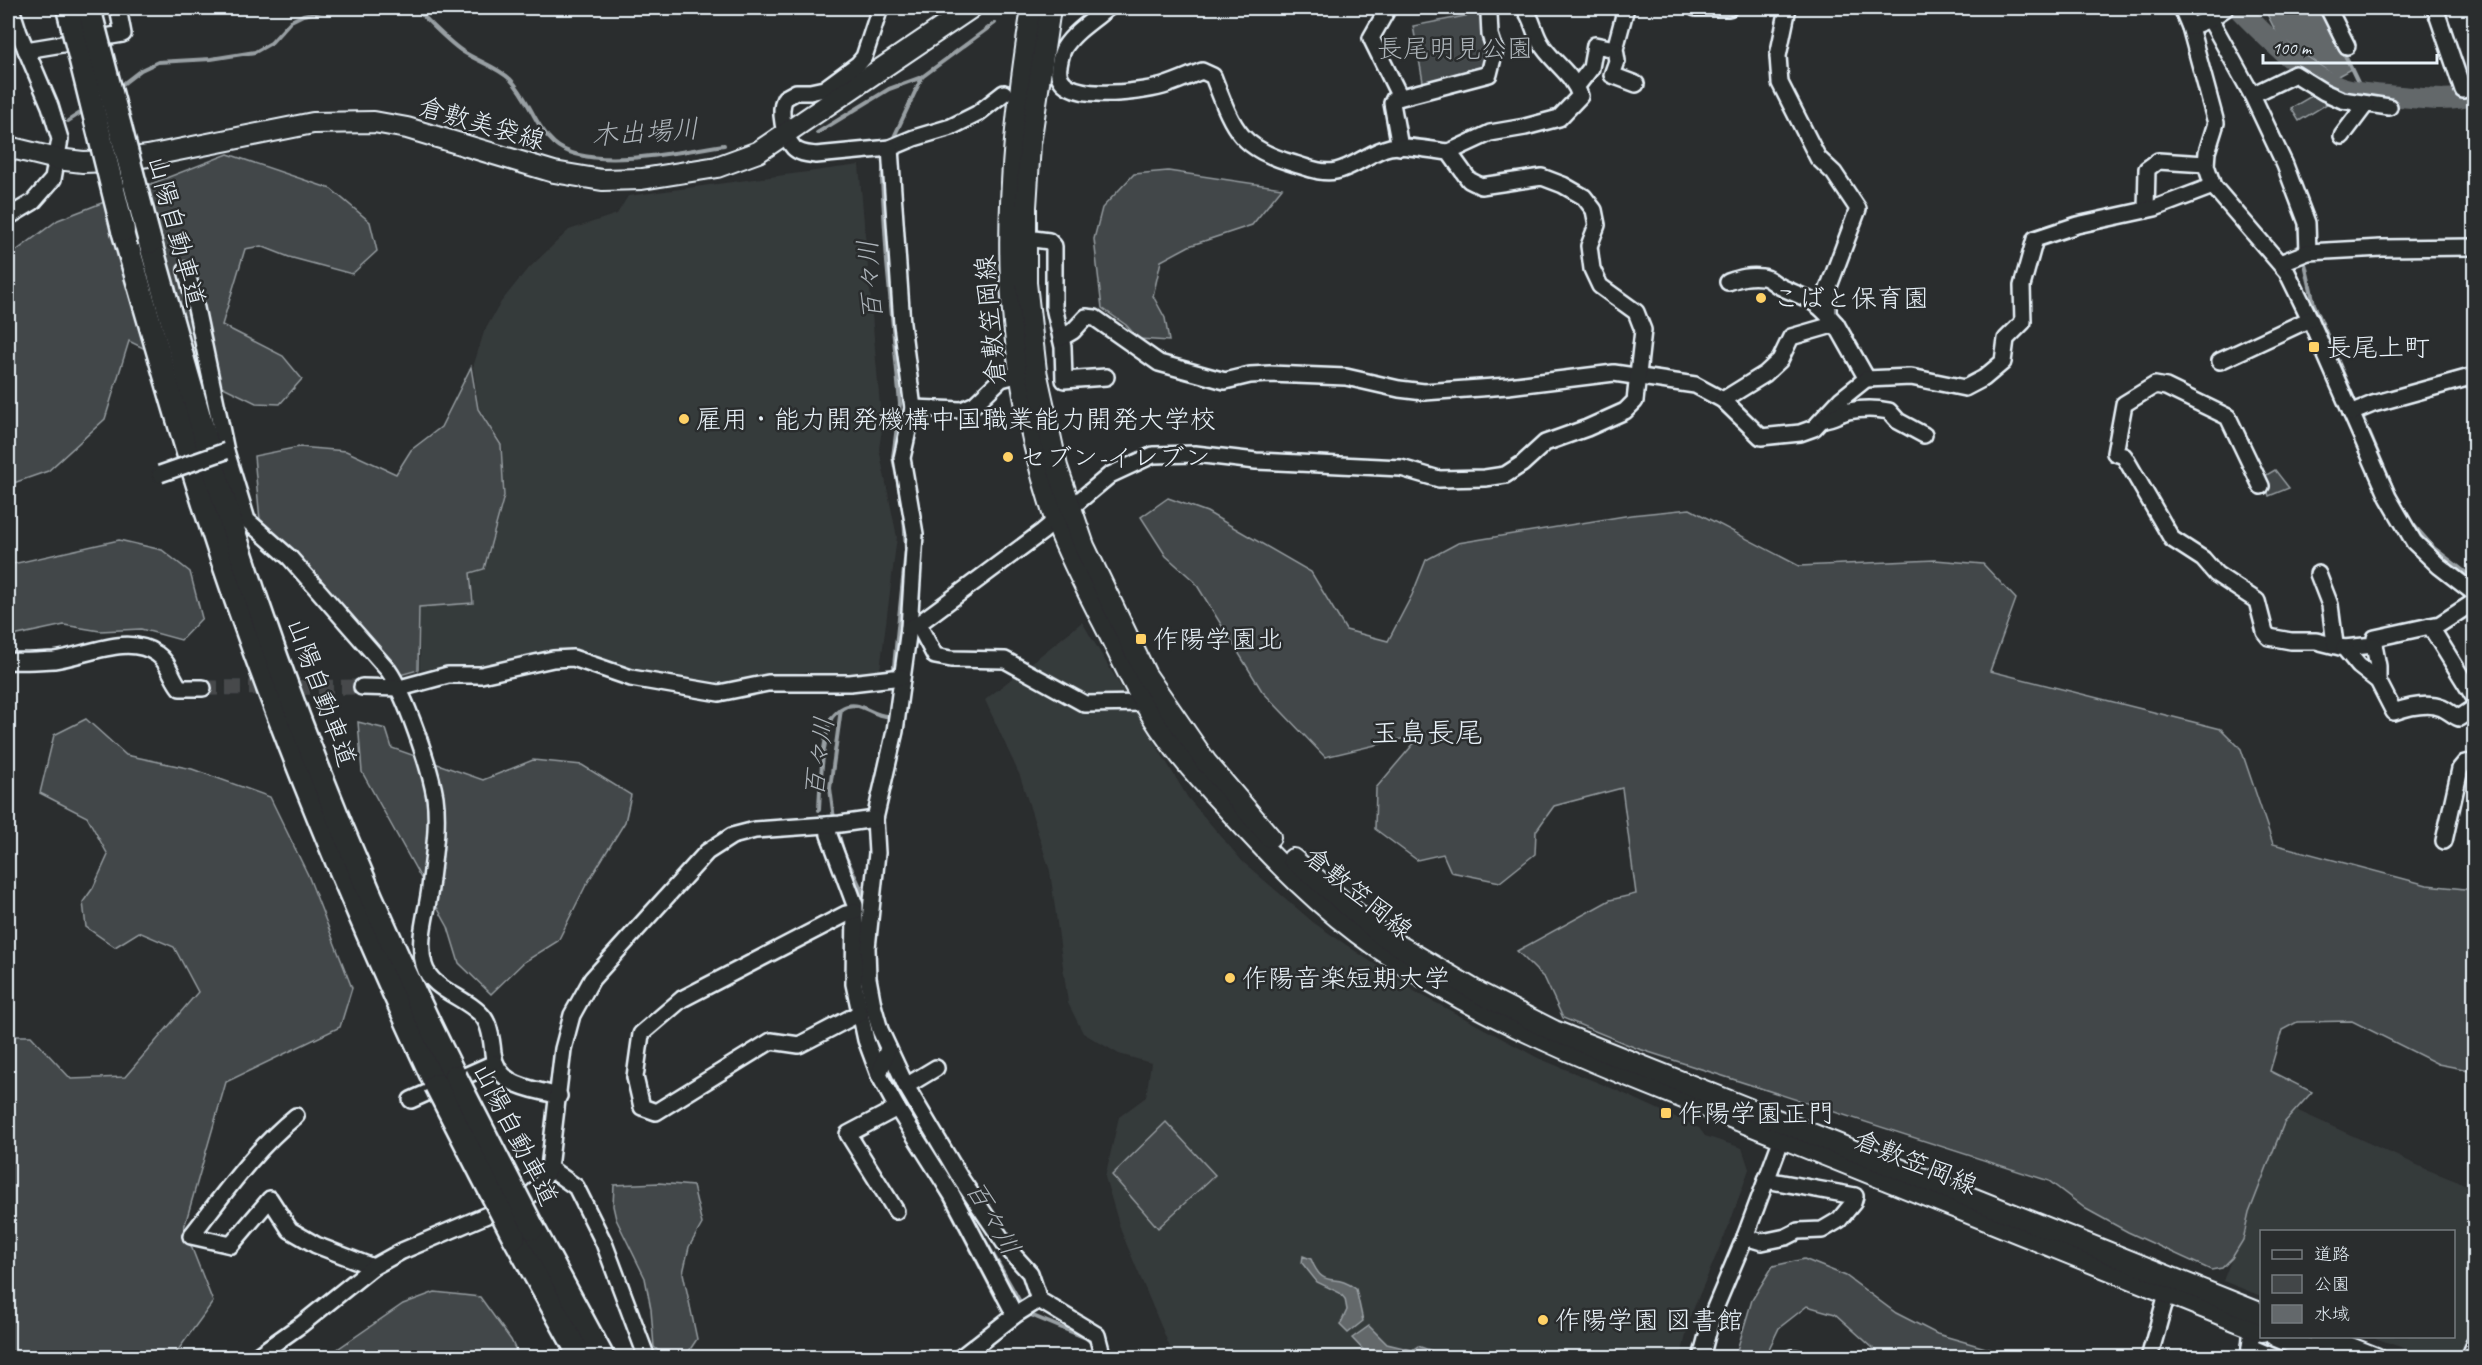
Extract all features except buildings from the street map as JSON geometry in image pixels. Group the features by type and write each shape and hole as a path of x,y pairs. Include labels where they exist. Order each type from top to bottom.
{"highway":[{"name":"山陽自動車道","path":"68,8 123,230 202,498 290,748 340,871 523,1233 581,1358"},
{"name":"山陽自動車道","path":"89,8 150,242 218,481 270,636 358,863 418,1004 446,1081"},
{"path":"100,8 105,33 104,68"},
{"name":"山陽自動車道","path":"523,1233 603,1358"}],"main road":[{"name":"倉敷美袋線","path":"8,147 57,159 83,162 112,161 313,123 374,122 407,128 554,172 592,179 642,180 730,164 758,152 788,134 971,8"},
{"name":"倉敷笠岡線","path":"1032,8 1018,112 1011,206 1011,282 1020,374 1041,469 1063,514 1084,546 1146,675 1206,762 1274,842 1328,891 1383,936 1481,994 1554,1031 1784,1131"},
{"name":"倉敷笠岡線","path":"1050,8 1030,144 1026,238 1029,314 1036,371 1057,466 1068,552 1144,703 1193,771 1266,852 1319,902 1376,947 1476,1008 1550,1044 1784,1131 2258,1324"},
{"path":"2281,1338 2330,1358"},
{"path":"2325,1338 2376,1358"}],"street":[{"path":"8,217 33,202 53,179 60,139 58,127 11,8"},
{"path":"26,50 123,34 118,8"},
{"path":"880,8 864,57 858,64 824,89 796,92 785,98 780,111 794,147 805,154 890,148 968,118 1004,93"},
{"path":"1108,8 1078,32 1063,50 1059,70 1062,81 1070,89 1090,93 1135,92 1163,86 1202,70 1214,76 1230,119 1240,135 1257,150 1275,158 1324,172 1337,171 1392,146 1449,152 1490,133 1559,118 1580,96 1577,86 1541,45 1533,29 1533,18 1524,8"},
{"path":"1388,8 1371,38 1400,97"},
{"path":"1626,8 1616,49 1617,61 1612,75 1636,84"},
{"path":"1695,8 1729,8"},
{"path":"1788,8 1778,56 1780,83 1818,158 1834,172 1858,209 1828,289 1832,320"},
{"path":"2182,8 2203,21 2253,95 2285,165 2307,223 2303,253"},
{"path":"2203,21 2226,8"},
{"path":"2328,8 2347,46"},
{"path":"2434,8 2463,90"},
{"path":"1400,147 1392,103 1394,99 1489,74 1495,50 1489,29 1489,14"},
{"path":"2203,21 2216,123 2206,164 2213,186 2280,263 2357,411 2388,497 2414,542 2439,566 2475,593"},
{"path":"1577,86 1591,68 1595,45 1616,49"},
{"path":"2253,95 2295,74 2342,100 2389,107"},
{"path":"2342,136 2366,104"},
{"path":"890,148 902,324 913,408 902,458 915,534 914,626 899,677 895,731 875,819 877,853 858,909 854,984 856,1015 893,1110 946,1186 1025,1309 1096,1335 1104,1358"},
{"path":"914,626 1063,514 1110,475 1153,455 1194,454 1256,461 1401,468 1439,479 1485,478 1504,475 1522,464 1545,442 1587,428 1625,411 1635,401 1643,330 1636,312 1600,286 1592,269 1589,246 1597,225 1594,210 1584,196 1542,177 1481,186 1469,180 1449,152"},
{"path":"2146,210 2147,169 2158,161 2206,164"},
{"path":"1061,338 1086,317 1095,318 1158,363 1225,381 1250,375 1270,374 1346,377 1424,392 1508,386 1614,373 1638,376 1695,385 1723,400 1761,437 1800,433 1814,428 1840,399 1867,379 1911,377 1965,388 1984,378 2003,362 2006,339 2023,322 2022,286 2035,238 2077,225 2146,210 2213,186"},
{"path":"1026,238 1049,241 1054,246 1054,307 1061,338 1064,380 1106,376"},
{"path":"2280,263 2303,253 2382,248 2475,247"},
{"path":"186,270 204,340 226,451 247,520 290,558 388,670 400,688 435,797 435,826 429,892 421,939 424,967 442,989 475,1008 485,1019 494,1063 502,1075 515,1084 559,1096"},
{"path":"1728,282 1746,276 1767,278 1779,286 1811,299 1832,320 1867,379"},
{"path":"2220,361 2310,319"},
{"path":"1723,400 1765,374 1780,360 1791,337 1832,320"},
{"path":"913,408 962,410 970,408 1001,378 1020,374"},
{"path":"2357,411 2475,376"},
{"path":"2262,486 2228,417 2166,387 2155,385 2124,404 2115,453 2124,456 2172,539 2203,559 2216,574 2258,601 2265,632 2269,638 2339,646 2374,645"},
{"path":"1824,419 1846,411 1878,409 1889,411 1898,422 1924,435"},
{"path":"160,474 226,451"},
{"path":"2318,574 2330,605 2339,646 2378,681 2394,712 2410,706 2435,706 2444,708 2459,718 2475,708"},
{"path":"2378,681 2375,638 2440,624 2475,602"},
{"path":"914,626 935,656 951,659 1005,660 1085,704 1144,703"},
{"path":"2430,626 2475,697"},
{"path":"8,662 54,660 124,645 140,646 156,653 166,663 172,678 180,688 203,688"},
{"path":"362,687 400,688 448,675 481,675 553,659 573,658 631,678 719,693 768,683 876,682 899,677"},
{"path":"2444,841 2460,769 2465,763 2475,762"},
{"path":"254,1358 302,1324 374,1267 402,1251 527,1198 540,1186 549,1168 564,1049 572,1015 592,979 707,852 732,836 755,830 833,825 875,819"},
{"path":"833,825 829,835 858,909 867,948 868,978 880,1030 888,1049 906,1086 961,1179 1010,1250 1030,1273 1025,1309 960,1358"},
{"path":"856,1015 800,1044 771,1041 656,1112 642,1107 635,1077 640,1034 682,999 858,909"},
{"path":"880,1072 888,1049"},
{"path":"411,1100 494,1063"},
{"path":"906,1086 936,1068"},
{"path":"893,1110 848,1134 896,1210"},
{"path":"296,1116 275,1133 230,1183 190,1236 231,1245 270,1199 290,1230 296,1234 316,1245 374,1267"},
{"path":"1701,1358 1713,1313 1745,1237 1784,1131"},
{"path":"549,1168 576,1187 604,1243 647,1358"},
{"path":"946,1186 961,1179"},
{"path":"1745,1237 1762,1242 1786,1238 1798,1231 1822,1230 1839,1220 1853,1203 1855,1196 1766,1180"},
{"path":"2149,1358 2169,1286"},
{"path":"2258,1324 2250,1352 2276,1358"},
{"path":"2468,1358 2475,1344"}],"shaded area":[{"name":"雇用・能力開発機構中国職業能力開発大学校","path":"859,165 882,429 879,449 897,537 880,670 848,676 805,672 762,677 722,686 648,674 565,651 484,666 420,670 420,607 474,603 471,574 485,569 505,497 502,444 479,408 473,367 484,332 501,302 525,272 569,230 617,214 628,196"},
{"name":"作陽音楽短期大学","path":"1082,622 1188,798 1243,862 1314,923 1414,991 1538,1058 1699,1128 1705,1136 1742,1148 1749,1169 1730,1223 1690,1317 1681,1357 1174,1357 1121,1231 1105,1177 1119,1117 1146,1097 1151,1063 1119,1054 1083,1033 1068,1003 1050,871 1020,776 985,700"},
{"path":"2296,1110 2428,1170 2474,1188 2474,1330 2459,1357 2429,1357 2375,1338 2455,1338 2455,1230 2260,1230 2260,1296 2223,1281 2232,1258 2243,1240 2263,1171 2284,1123"}],"green space":[{"name":"長尾明見公園","path":"1486,12 1491,53 1485,71 1424,87 1413,26"},
{"path":"2315,94 2332,101 2299,121 2291,108"},
{"path":"228,154 331,189 370,222 377,251 352,274 289,257 261,246 245,249 222,325 283,356 302,379 280,404 256,403 129,341 105,419 48,471 8,485 8,257 58,220"},
{"path":"1168,171 1282,188 1252,225 1189,246 1161,261 1153,296 1165,318 1169,341 1139,339 1126,325 1102,308 1094,239 1102,208 1134,174"},
{"path":"471,367 478,409 501,445 504,496 484,569 470,573 473,603 419,607 418,670 393,677 290,551 260,520 254,456 299,447 346,451 396,474 411,450 441,427"},
{"path":"2275,470 2289,488 2269,496 2263,477"},
{"path":"1168,498 1207,512 1311,572 1346,630 1388,641 1412,595 1426,560 1458,543 1631,515 1690,509 1799,566 1935,560 1983,564 2016,599 1990,671 2221,729 2241,749 2273,844 2427,885 2474,890 2474,1071 2438,1064 2352,1021 2297,1022 2282,1030 2270,1071 2312,1092 2284,1123 2249,1213 2243,1240 2232,1258 2222,1268 2211,1270 2128,1232 2086,1209 2049,1181 1636,1048 1563,1018 1545,979 1517,951 1610,900 1636,894 1622,788 1554,806 1536,831 1535,854 1500,882 1451,872 1443,854 1417,860 1375,829 1376,788 1422,734 1325,757 1262,691 1195,582 1166,556 1141,517"},
{"path":"119,540 162,550 190,572 202,618 181,640 141,629 100,631 64,625 8,637 8,565"},
{"path":"86,719 126,755 192,769 270,797 308,875 352,988 340,1027 226,1082 184,1228 213,1302 173,1357 8,1358 8,1036 31,1036 71,1079 125,1077 198,992 174,947 139,932 115,947 86,927 83,902 93,888 108,855 87,817 40,793 54,735"},
{"path":"358,722 386,729 392,748 483,780 533,760 582,765 631,795 625,822 586,885 558,941 524,962 491,994 459,963 448,927 362,772"},
{"path":"1166,1122 1215,1175 1158,1228 1112,1175"},
{"path":"659,1183 693,1186 702,1224 689,1247 683,1273 697,1339 685,1357 666,1357 654,1347 651,1309 645,1278 616,1219 613,1206 614,1185"},
{"path":"1804,1259 1846,1276 1896,1313 1937,1334 2017,1357 1883,1357 1835,1314 1807,1306 1779,1328 1765,1357 1735,1357 1752,1300 1773,1266"},
{"path":"435,1292 480,1297 511,1340 519,1357 326,1357 403,1304"}],"water":[{"path":"2264,8 2320,8 2351,69 2336,77 2278,36"},
{"path":"1303,1256 1311,1259 1320,1275 1342,1281 1356,1289 1363,1321 1348,1333 1340,1325 1347,1310 1345,1299 1340,1293 1317,1282 1302,1263"},
{"path":"1369,1326 1387,1344 1412,1350 1418,1346 1432,1351 1439,1357 1370,1357 1352,1338"}],"waterway":[{"name":"木出場川","path":"119,87 141,70 158,62 211,59 255,52 271,43 291,21 303,15 335,8"},
{"name":"木出場川","path":"415,8 462,51 510,79 517,86 547,136 569,152 589,157 636,157 724,145"},
{"path":"2197,8 2202,17"},
{"path":"2238,8 2297,63 2324,80 2346,90 2432,99 2457,99 2474,95"},
{"name":"木出場川","path":"817,133 889,89 922,77 995,23"},
{"path":"2342,49 2363,93"},
{"name":"百々川","path":"894,137 922,77"},
{"name":"木出場川","path":"68,121 85,110"},
{"name":"百々川","path":"884,164 882,180 887,262 900,404 893,457 904,515 906,550 893,676"},
{"path":"2304,259 2314,304 2357,406"},
{"path":"2361,413 2399,503"},
{"path":"2411,522 2434,548 2474,579"},
{"name":"百々川","path":"834,819 830,788 841,709 854,705 883,716 890,716 890,713"},
{"path":"819,810 825,740 831,719 841,709"},
{"name":"百々川","path":"837,829 844,853 864,895 862,912"},
{"path":"823,839 842,891"},
{"name":"百々川","path":"868,1018 881,1053"},
{"name":"百々川","path":"886,1065 906,1106 953,1184"},
{"path":"939,1188 997,1299"},
{"name":"百々川","path":"970,1214 1023,1307"},
{"name":"百々川","path":"1026,1313 1086,1338 1092,1343"}],"tunnel":[{"path":"203,688 362,687"}],"place":[{"name":"こばと保育園","path":"1761,298"},
{"name":"長尾上町","path":"2314,347"},
{"name":"雇用・能力開発機構中国職業能力開発大学校","path":"684,419"},
{"name":"セブン-イレブン","path":"1008,457"},
{"name":"作陽学園北","path":"1141,639"},
{"name":"作陽音楽短期大学","path":"1230,978"},
{"name":"作陽学園正門","path":"1666,1113"},
{"name":"作陽学園 図書館","path":"1543,1320"}],"district":[{"name":"玉島長尾","path":"1427,732"}]}
